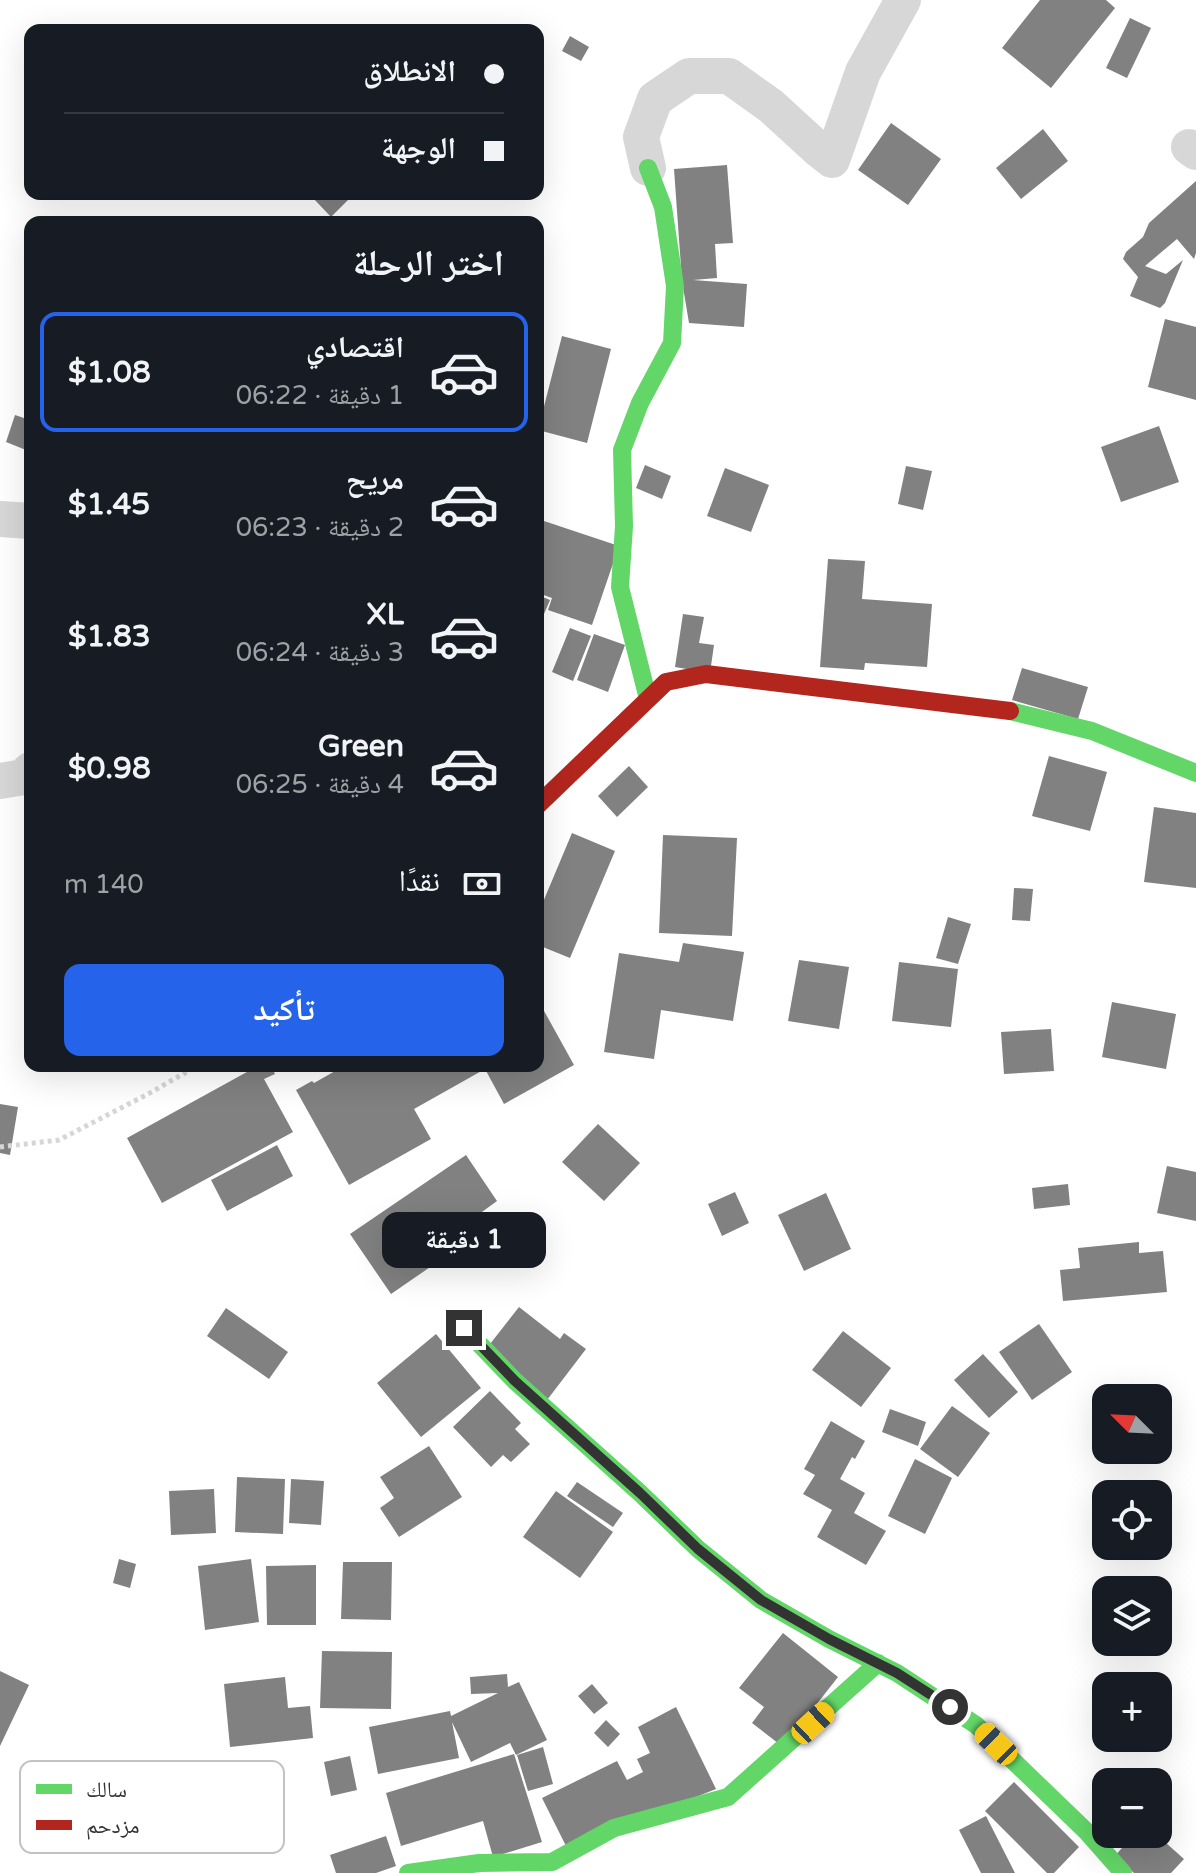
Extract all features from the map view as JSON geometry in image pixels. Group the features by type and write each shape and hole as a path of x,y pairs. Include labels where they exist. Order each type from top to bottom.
{"street":[{"path":"648,699 620,587 624,526 622,450 640,403 672,343 675,286 663,207 648,168 641,137 655,99 689,76 729,76 771,106 832,160 863,72 903,0"},
{"path":"0,519 24,521"},
{"path":"544,799 666,682 706,674 1006,710 1092,731 1196,773"},
{"path":"0,781 24,777"},
{"path":"464,1328 515,1381 698,1549 761,1600 897,1673 976,1725 1087,1832 1123,1873"},
{"path":"408,1873 479,1863 552,1862 614,1828 728,1797 878,1663"}],"path":[{"path":"0,1147 59,1140 186,1072"}],"building":[{"path":"1040,0 1106,0 1115,8 1051,88 1002,48"},
{"path":"1130,18 1151,28 1127,78 1106,68"},
{"path":"570,36 589,47 581,61 562,51"},
{"path":"891,123 941,159 908,205 858,170"},
{"path":"1043,129 1068,161 1021,199 996,168"},
{"path":"727,165 733,243 715,244 717,278 693,280 747,284 744,327 689,323 682,281 674,169"},
{"path":"1196,181 1194,259 1177,239 1145,266 1166,274 1183,260 1165,303 1160,308 1130,296 1138,277 1123,259 1126,252 1143,237 1149,223"},
{"path":"315,200 348,200 332,216"},
{"path":"1165,319 1196,327 1196,400 1148,387"},
{"path":"562,336 611,349 587,443 544,432 544,406"},
{"path":"15,415 24,418 24,449 6,442"},
{"path":"1159,426 1179,482 1121,502 1101,447"},
{"path":"645,465 671,476 662,499 636,488"},
{"path":"906,466 932,471 923,510 898,504"},
{"path":"725,468 769,485 751,532 707,516"},
{"path":"544,521 619,546 592,625 548,610 552,598 544,595"},
{"path":"828,559 865,561 862,599 932,604 927,667 865,663 864,670 820,667"},
{"path":"544,598 550,600 544,614"},
{"path":"683,614 704,617 699,643 714,645 710,673 675,667"},
{"path":"570,628 591,636 573,681 552,672"},
{"path":"594,634 625,645 608,692 577,680"},
{"path":"1022,668 1088,687 1078,719 1012,700"},
{"path":"1049,756 1107,772 1090,831 1032,816"},
{"path":"629,766 648,787 617,817 598,796"},
{"path":"1154,807 1196,813 1196,888 1144,882"},
{"path":"572,833 615,851 570,958 544,947 544,900"},
{"path":"663,835 737,838 732,936 659,933"},
{"path":"1014,888 1033,889 1030,921 1012,920"},
{"path":"948,917 971,924 958,964 936,958"},
{"path":"683,943 744,952 733,1021 661,1010 654,1059 604,1052 619,953 679,962"},
{"path":"799,960 849,967 839,1029 788,1021"},
{"path":"899,962 958,969 951,1027 892,1021"},
{"path":"1112,1002 1176,1014 1166,1069 1102,1057"},
{"path":"544,1011 574,1065 504,1104 487,1072 544,1072"},
{"path":"1051,1029 1054,1071 1004,1074 1001,1032"},
{"path":"247,1072 274,1072 264,1079 293,1132 162,1203 127,1138"},
{"path":"333,1072 480,1072 414,1109 431,1139 349,1185 296,1090 312,1081 314,1083"},
{"path":"0,1104 18,1107 10,1155 0,1153"},
{"path":"598,1124 640,1163 604,1201 562,1162"},
{"path":"277,1145 293,1176 227,1211 211,1180"},
{"path":"466,1155 497,1201 475,1217 484,1230 391,1294 350,1234"},
{"path":"1167,1166 1196,1172 1196,1221 1157,1213"},
{"path":"1068,1184 1070,1205 1034,1209 1032,1188"},
{"path":"735,1192 749,1223 722,1236 708,1204"},
{"path":"826,1193 851,1249 804,1271 778,1215"},
{"path":"1139,1242 1139,1253 1163,1251 1167,1292 1063,1301 1060,1270 1080,1268 1078,1248"},
{"path":"519,1307 560,1339 564,1333 586,1349 544,1404 490,1344"},
{"path":"226,1308 288,1352 269,1379 207,1336"},
{"path":"1039,1324 1072,1372 1032,1400 999,1352"},
{"path":"843,1331 891,1368 861,1407 812,1370"},
{"path":"436,1334 481,1388 421,1437 377,1383"},
{"path":"983,1354 1018,1392 989,1418 954,1380"},
{"path":"490,1391 521,1423 515,1429 530,1444 511,1462 503,1455 491,1467 453,1427"},
{"path":"952,1406 990,1433 958,1477 920,1449"},
{"path":"890,1409 926,1422 918,1446 882,1432"},
{"path":"831,1421 865,1441 840,1479 865,1493 854,1513 886,1531 866,1565 817,1537 832,1510 803,1494 815,1475 804,1469"},
{"path":"429,1446 462,1497 399,1537 380,1508 394,1498 380,1477"},
{"path":"915,1459 952,1478 925,1534 888,1516"},
{"path":"237,1477 285,1479 283,1534 235,1532"},
{"path":"291,1479 324,1481 321,1525 289,1523"},
{"path":"577,1482 623,1513 613,1527 567,1496"},
{"path":"214,1489 216,1533 171,1535 169,1491"},
{"path":"556,1491 613,1532 580,1578 523,1537"},
{"path":"119,1559 136,1564 130,1588 113,1583"},
{"path":"251,1559 259,1622 205,1630 198,1566"},
{"path":"343,1562 392,1562 391,1620 341,1619"},
{"path":"316,1565 316,1625 267,1625 266,1566"},
{"path":"783,1633 838,1677 783,1747 752,1723 764,1707 739,1688"},
{"path":"322,1651 392,1652 391,1709 320,1708"},
{"path":"0,1671 29,1685 0,1746"},
{"path":"507,1674 508,1687 519,1682 547,1740 516,1755 510,1743 471,1762 452,1722 459,1758 378,1774 369,1727 450,1711 451,1716 498,1693 471,1694 470,1677"},
{"path":"285,1677 288,1708 310,1706 313,1738 230,1747 224,1684"},
{"path":"592,1684 608,1703 594,1714 578,1696"},
{"path":"676,1707 716,1789 567,1848 542,1798 617,1761 627,1780 643,1772 637,1759 650,1753 638,1727"},
{"path":"606,1720 620,1734 608,1747 594,1733"},
{"path":"543,1747 553,1784 528,1791 517,1755"},
{"path":"514,1754 542,1842 493,1857 483,1821 401,1846 386,1793"},
{"path":"350,1756 357,1790 331,1796 324,1762"},
{"path":"1014,1782 1079,1847 1054,1873 1047,1873 985,1811"},
{"path":"986,1816 1015,1873 981,1873 959,1830"},
{"path":"386,1836 396,1866 376,1873 336,1873 330,1855"},
{"path":"1122,1848 1172,1848 1184,1859 1171,1873 1134,1873 1115,1856"}],"traffic: fast":[{"path":"648,168 663,207 675,286 672,343 640,403 622,450 624,526 620,587 648,699"},
{"path":"1010,711 1092,731 1196,773"},
{"path":"464,1328 515,1381 698,1549 761,1600 897,1673 976,1725 1087,1832 1123,1873"},
{"path":"408,1873 479,1863 552,1862 614,1828 728,1797 878,1663"}],"traffic: jam":[{"path":"544,799 666,682 706,674 1010,711"}],"route":[{"path":"464,1328 515,1381 698,1549 761,1600 897,1673 950,1707"}]}
